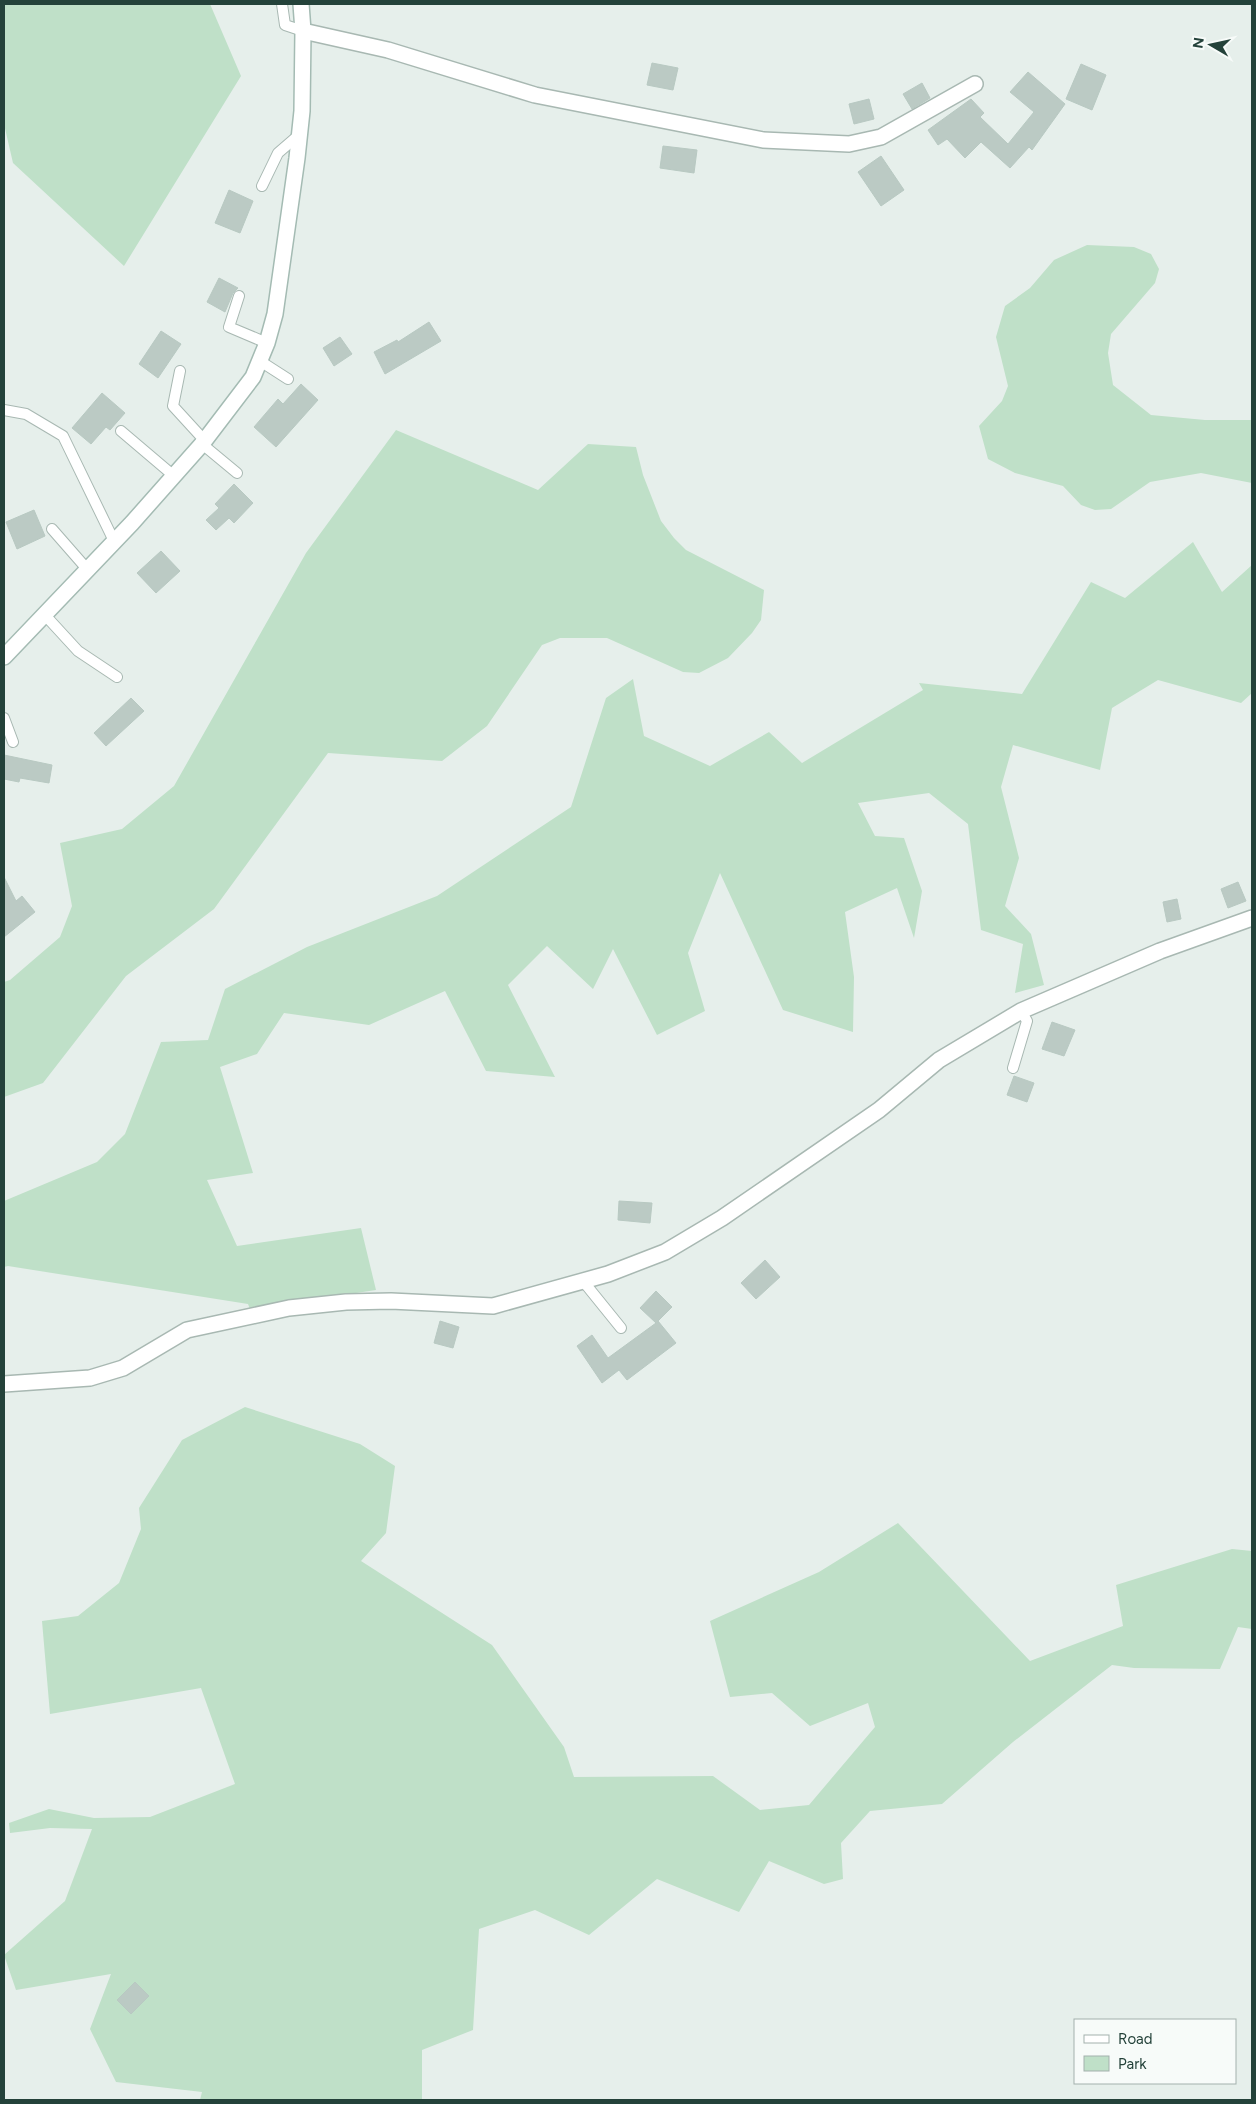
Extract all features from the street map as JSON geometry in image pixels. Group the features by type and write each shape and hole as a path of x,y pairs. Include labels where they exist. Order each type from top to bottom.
{"street":[{"path":"4,657 204,443 253,378 267,343 275,314 300,134 303,31 301,4"},
{"path":"303,31 388,50 535,96 763,140 832,144 865,142 889,133 975,84"},
{"path":"4,1384 90,1378 123,1368 187,1330 289,1308 346,1302 391,1301 493,1306 582,1281 665,1252 722,1218 879,1110 939,1060 1021,1011 1160,951 1252,918"}],"lane":[{"path":"282,4 286,25 303,31"},
{"path":"262,186 278,152 300,134"},
{"path":"239,296 229,327 267,343"},
{"path":"260,361 288,379"},
{"path":"180,371 173,406 204,443 237,473"},
{"path":"4,410 26,414 63,436 114,541"},
{"path":"121,431 174,476"},
{"path":"52,528 87,569"},
{"path":"44,614 78,651 117,677"},
{"path":"4,718 13,742"},
{"path":"1013,1068 1026,1022 1021,1011"},
{"path":"582,1281 621,1328"}],"green space":[{"path":"4,4 210,4 241,76 124,266 13,163 4,124"},
{"path":"1087,245 1134,247 1151,254 1159,269 1155,283 1111,334 1108,353 1113,385 1151,415 1205,420 1252,420 1252,483 1201,473 1150,482 1111,509 1095,510 1081,505 1063,486 1015,473 988,459 979,426 1002,401 1008,386 996,337 1005,306 1030,288 1054,260"},
{"path":"396,430 538,490 588,444 636,447 643,475 661,521 686,550 764,590 761,620 752,633 728,658 699,673 683,672 607,638 560,638 542,645 487,726 442,761 328,753 214,909 126,976 43,1083 4,1097 4,982 10,980 60,937 72,906 60,843 122,829 174,786 306,553"},
{"path":"1193,542 1222,592 1252,565 1252,693 1241,703 1158,680 1112,708 1100,770 1013,745 1001,787 1019,858 1005,906 1031,934 1044,985 1015,993 1023,944 981,930 968,824 929,793 858,803 875,836 904,838 922,891 914,938 897,888 845,912 854,977 853,1032 783,1010 720,873 688,953 705,1011 657,1035 613,949 593,989 547,946 508,985 555,1077 486,1071 445,991 369,1025 284,1013 257,1054 220,1067 253,1173 207,1180 237,1246 361,1228 376,1290 250,1309 248,1304 8,1266 4,1267 4,1201 97,1162 125,1134 161,1042 208,1040 225,989 307,947 437,896 571,807 606,698 633,679 644,736 710,766 769,732 802,763 923,690 919,683 1022,694 1091,582 1125,598"},
{"path":"245,1407 360,1444 395,1466 386,1533 361,1561 492,1645 564,1747 574,1777 713,1776 760,1810 809,1805 875,1727 868,1703 810,1726 772,1693 730,1697 710,1621 819,1572 898,1523 1030,1661 1123,1626 1116,1585 1232,1549 1252,1551 1252,1629 1238,1627 1220,1669 1134,1668 1112,1665 1013,1742 942,1804 870,1811 841,1843 843,1879 824,1884 769,1861 739,1912 657,1879 589,1935 535,1910 479,1929 473,2030 422,2050 422,2100 200,2100 202,2092 116,2082 90,2029 111,1974 16,1990 4,1955 65,1901 92,1829 50,1828 10,1833 9,1823 49,1809 94,1818 150,1817 235,1784 201,1688 50,1714 42,1621 78,1616 119,1583 141,1529 139,1508 182,1440"}],"building":[{"path":"652,63 678,68 673,90 647,85"},
{"path":"1081,64 1106,75 1092,110 1066,99"},
{"path":"1028,72 1065,104 1032,150 1029,147 1010,168 981,142 965,158 947,139 938,145 928,130 971,99 984,113 980,117 1008,144 1034,112 1010,92"},
{"path":"922,83 930,98 912,109 903,94"},
{"path":"869,99 874,119 854,124 849,104"},
{"path":"663,146 697,150 694,173 660,168"},
{"path":"881,156 904,190 881,206 858,172"},
{"path":"229,190 253,201 240,233 215,223"},
{"path":"219,278 238,288 233,293 225,312 207,302"},
{"path":"429,322 441,341 385,374 374,352 397,340 398,342"},
{"path":"161,331 181,344 158,378 139,364"},
{"path":"340,337 352,354 334,366 323,348"},
{"path":"301,384 318,400 276,447 254,427 278,399 283,404"},
{"path":"102,393 125,413 110,430 106,427 91,444 72,428"},
{"path":"234,484 253,503 234,523 229,518 216,530 206,520 219,508 215,504"},
{"path":"34,510 45,536 17,549 6,522"},
{"path":"161,551 180,571 156,593 137,573"},
{"path":"131,698 144,711 106,746 94,733"},
{"path":"4,755 52,765 49,783 20,778 19,782 4,779"},
{"path":"4,877 16,901 22,896 35,912 4,937"},
{"path":"1238,882 1246,901 1228,908 1221,889"},
{"path":"1177,899 1181,919 1167,922 1163,902"},
{"path":"1052,1022 1075,1030 1064,1056 1042,1049"},
{"path":"1014,1076 1034,1083 1027,1102 1007,1095"},
{"path":"619,1201 652,1203 650,1223 618,1220"},
{"path":"765,1260 780,1277 756,1299 741,1283"},
{"path":"656,1291 672,1307 658,1321 676,1343 627,1380 619,1370 602,1383 577,1346 592,1335 608,1358 656,1323 640,1308"},
{"path":"440,1321 459,1327 453,1348 434,1343"},
{"path":"135,1982 149,1996 131,2014 117,2000"}]}
